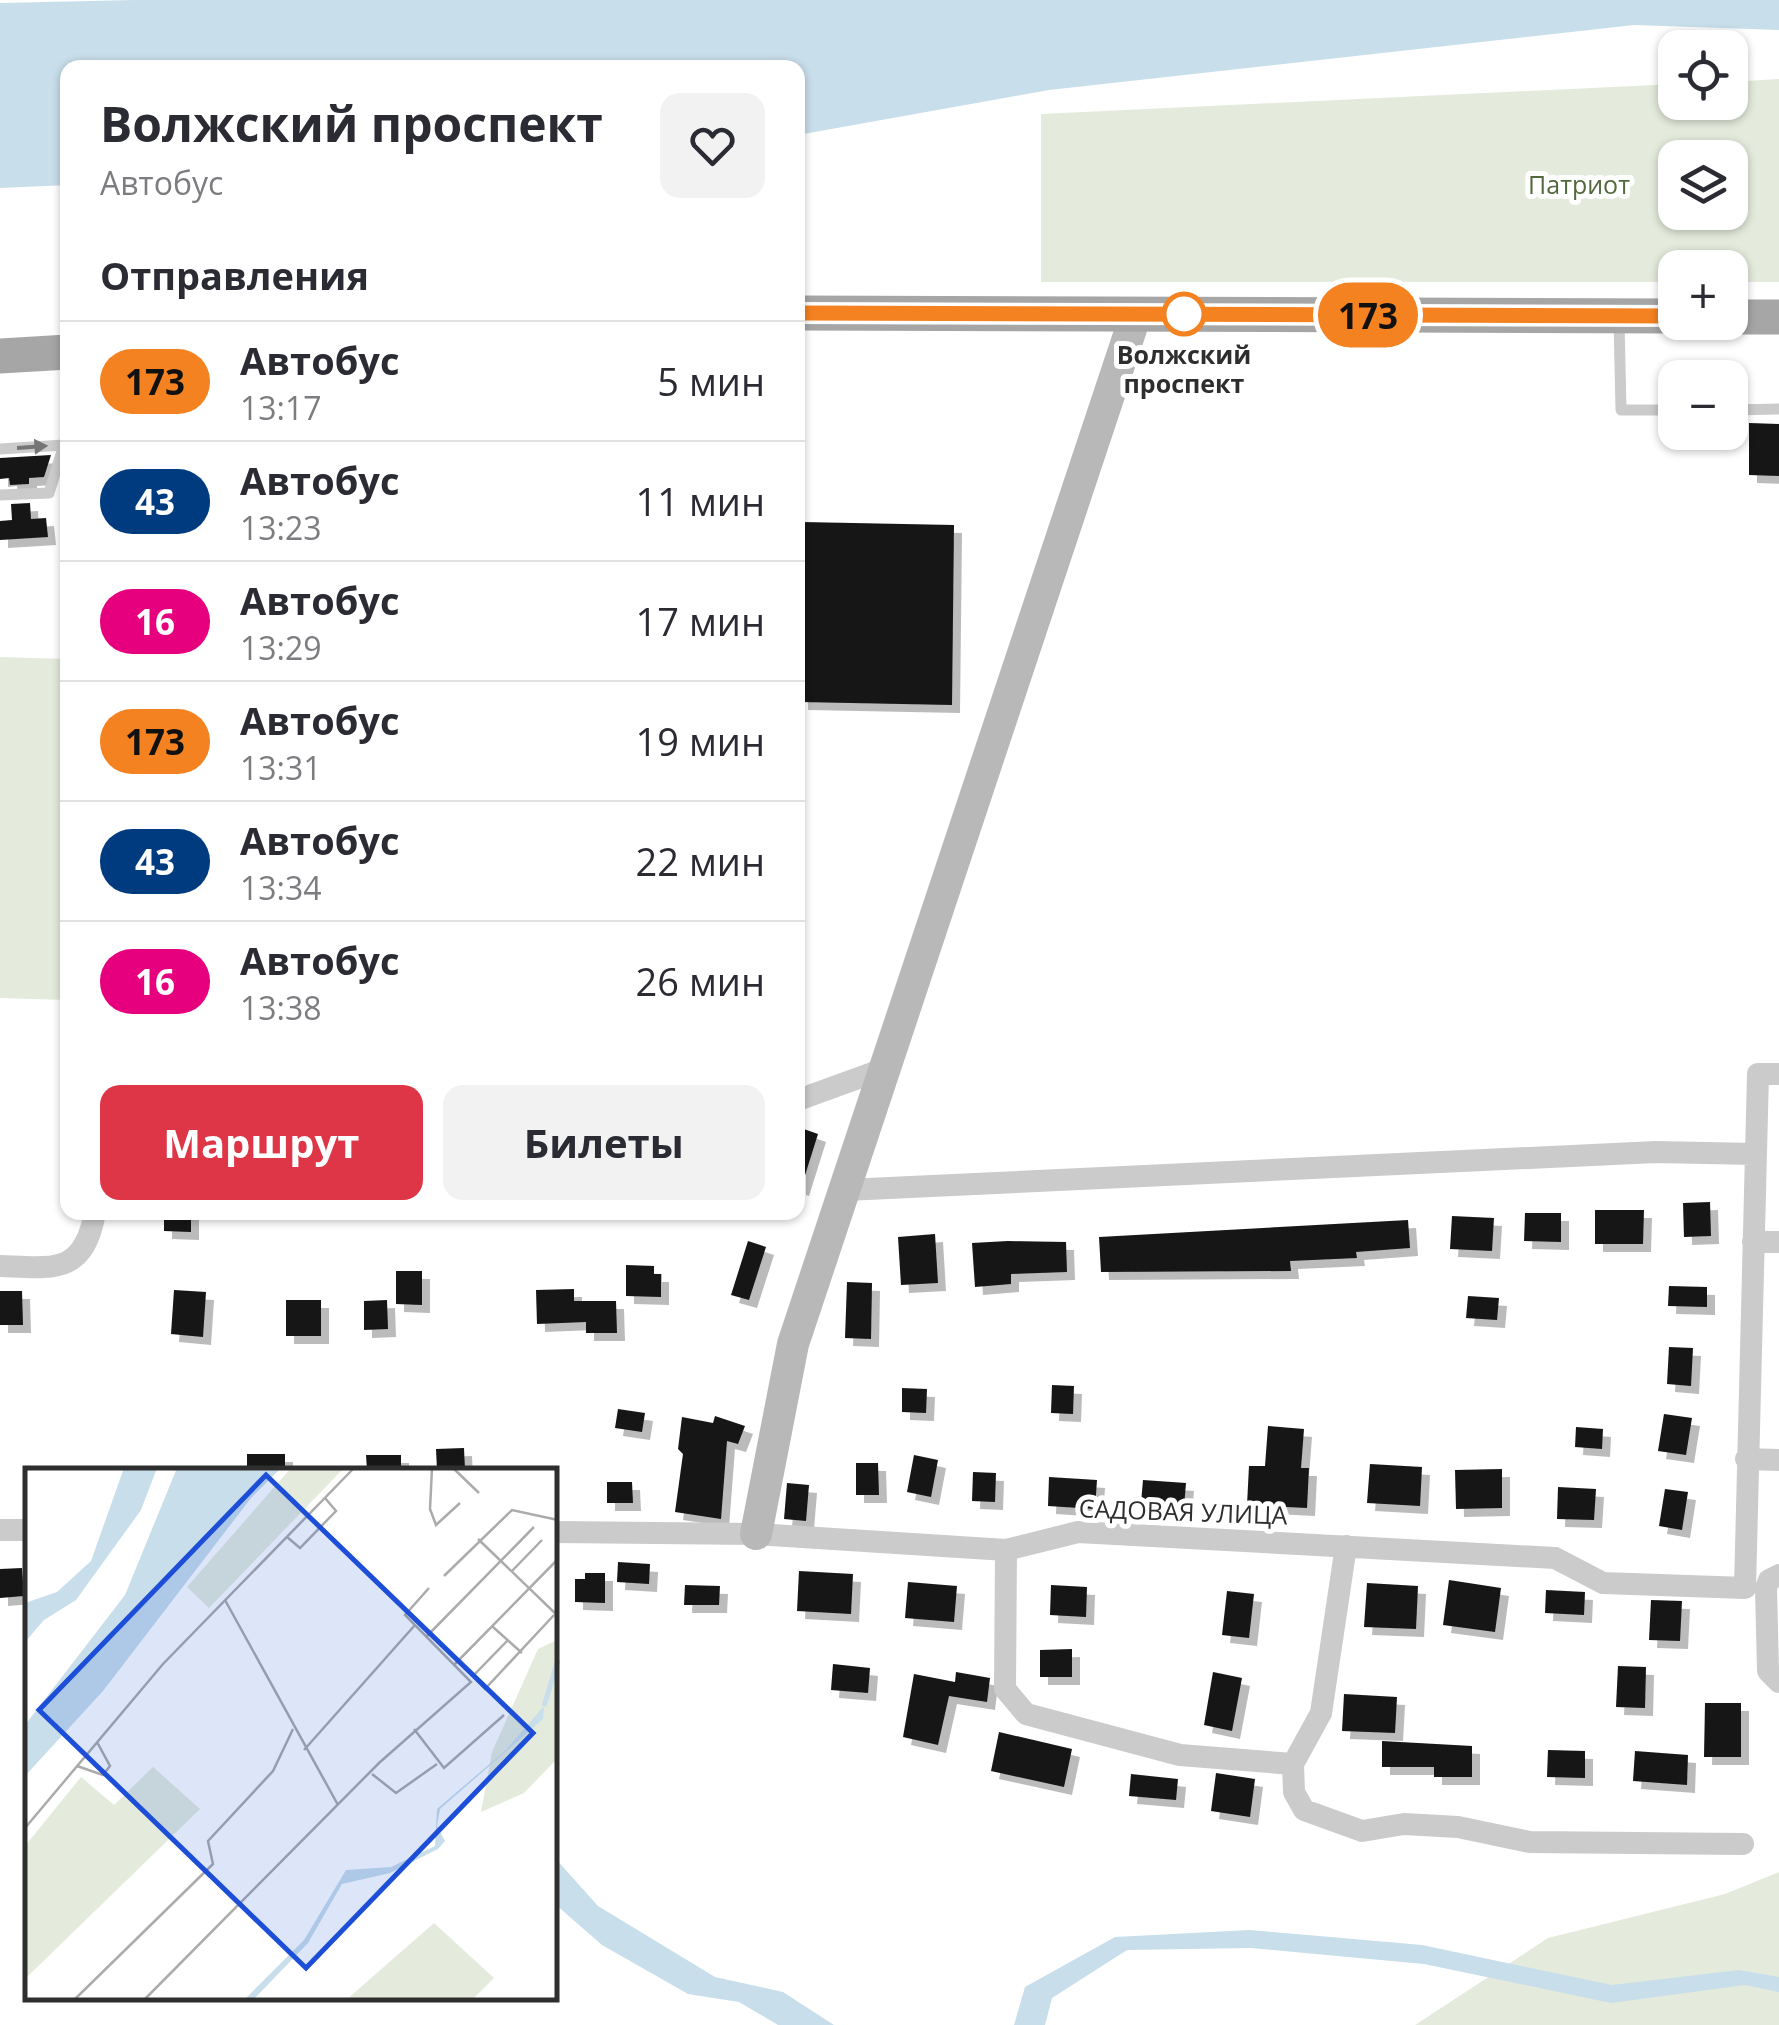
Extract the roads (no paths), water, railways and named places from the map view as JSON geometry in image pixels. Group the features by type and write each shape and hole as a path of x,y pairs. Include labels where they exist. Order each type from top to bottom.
{"main road":[{"path":"805,313 1658,316"},
{"path":"1748,317 1779,317"},
{"path":"0,356 60,352"}],"street":[{"path":"756,1534 793,1344 1136,314"},
{"path":"805,1097 886,1068"},
{"path":"1779,1074 1758,1074 1746,1459 1779,1460"},
{"path":"846,1190 1647,1152 1756,1154"},
{"path":"0,1266 54,1268 77,1258 90,1239 94,1220"},
{"path":"1752,1242 1779,1242"},
{"name":"САДОВАЯ УЛИЦА","path":"558,1532 756,1534 1006,1550 1078,1532 1555,1558 1603,1583 1744,1588 1746,1459"},
{"path":"1346,1546 1321,1713 1293,1764 1294,1792 1304,1810 1362,1831 1404,1824 1458,1828 1530,1842 1743,1844"},
{"path":"1006,1550 1005,1690 1026,1714 1180,1755 1293,1764"},
{"path":"1779,1574 1766,1588 1768,1670 1779,1682"}],"lane":[{"path":"1619,316 1621,410 1658,410"},
{"path":"1748,410 1779,410"},
{"path":"0,449 60,439"},
{"path":"0,495 49,493 60,457"}],"water":[{"path":"1779,0 1779,30 1634,25 1049,90 805,134 805,60 60,60 60,185 0,188 0,3"},
{"path":"558,1861 598,1906 715,1977 783,1992 834,2025 778,2025 739,2002 688,1994 602,1945 558,1907"},
{"path":"1250,1930 1422,1945 1612,1985 1739,1970 1779,1977 1779,1992 1745,1985 1611,2003 1424,1964 1251,1948 1127,1950 1052,1998 1045,2025 1014,2025 1025,1987 1115,1937"}],"place":[{"name":"Волжский проспект","path":"1184,314"}],"park label":[{"name":"Патриот","path":"1579,185"}]}
